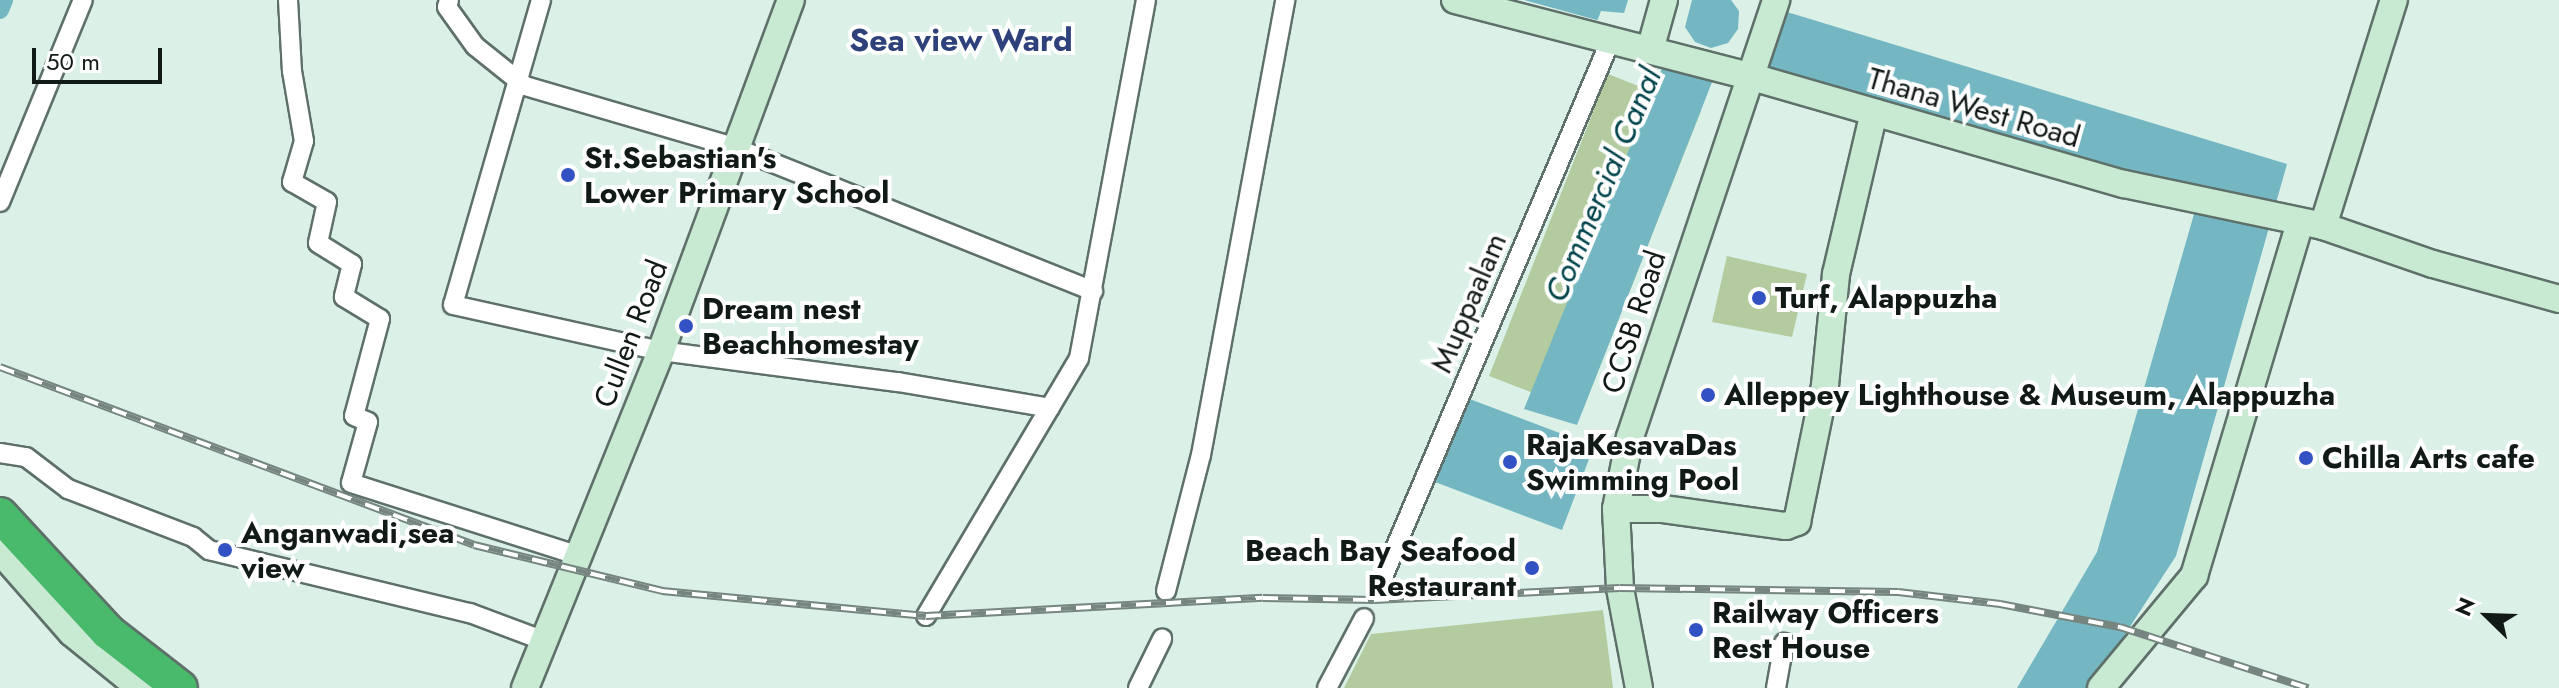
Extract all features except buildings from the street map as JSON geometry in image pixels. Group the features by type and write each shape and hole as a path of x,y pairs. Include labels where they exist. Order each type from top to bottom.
{"highway":[{"path":"0,515 108,632 180,688"}],"main road":[{"name":"Cullen Road","path":"525,688 576,555 661,351 733,147 791,0"},
{"name":"Thana West Road","path":"1455,0 1609,44 1656,47 1717,68 1749,74 2183,199 2300,222"},
{"path":"1656,47 1664,0"},
{"path":"2101,688 2194,576 2300,222 2394,0"},
{"name":"CCSB Road","path":"1639,688 1620,588 1616,509 1630,437 1749,74 1775,4"},
{"path":"1616,509 1663,509 1786,526 1797,522 1825,385 1836,274 1874,112"},
{"path":"2300,222 2559,299"},
{"path":"0,551 72,633 140,688"}],"street":[{"path":"0,202 83,0"},
{"path":"288,0 292,71 304,141 292,182 327,202 318,243 352,264 344,297 380,319 354,416 368,422 351,483 576,555"},
{"path":"541,0 453,305 661,351 898,382 1050,408"},
{"path":"926,616 1079,358 1146,0"},
{"path":"1166,591 1201,455 1285,0"},
{"path":"445,6 475,46 505,65 515,82 733,147 1093,291"},
{"name":"Muppaalam","path":"1380,584 1609,44"},
{"path":"0,453 26,457 68,489 193,537 209,550 470,613 542,640"},
{"path":"1327,688 1364,618"},
{"path":"1138,688 1162,639"},
{"path":"1776,688 1784,643"}],"green space":[{"path":"1608,74 1701,111 1582,412 1489,376"},
{"name":"Turf, Alappuzha","path":"1727,256 1807,274 1792,337 1712,322"},
{"path":"1603,610 1613,688 1344,688 1371,634"}],"water":[{"path":"1524,0 1748,0 2287,164 2176,556 2090,688 2017,688 2097,552 2194,214 2192,192 1720,62 1577,425 1524,409 1673,41"},
{"name":"RajaKesavaDas Swimming Pool","path":"1459,395 1594,446 1562,530 1427,479"}],"pier":[{"path":"1628,0 1692,0 1685,27 1695,42 1711,48 1728,43 1738,29 1739,11 1731,0 1761,0 1789,9 1768,67 1773,69 1770,80 1722,66 1716,82 1660,64 1596,24 1601,11 1624,13"}],"waterway":[{"path":"0,10 4,0"}],"railway":[{"path":"0,367 474,545 662,591 926,616 1263,598 1374,600 1620,588 1898,592 2000,604 2120,627 2308,688"}],"place":[{"name":"St.Sebastian's Lower Primary School","path":"568,175"},
{"name":"Turf, Alappuzha","path":"1759,298"},
{"name":"Dream nest Beachhomestay","path":"686,326"},
{"name":"Alleppey Lighthouse & Museum, Alappuzha","path":"1708,395"},
{"name":"Chilla Arts cafe","path":"2306,458"},
{"name":"RajaKesavaDas Swimming Pool","path":"1510,462"},
{"name":"Anganwadi,sea view","path":"225,550"},
{"name":"Beach Bay Seafood Restaurant","path":"1532,568"},
{"name":"Railway Officers Rest House","path":"1696,630"}],"district":[{"name":"Sea view Ward","path":"961,40"}],"water label":[{"name":"Commercial Canal","path":"1603,185"}]}
